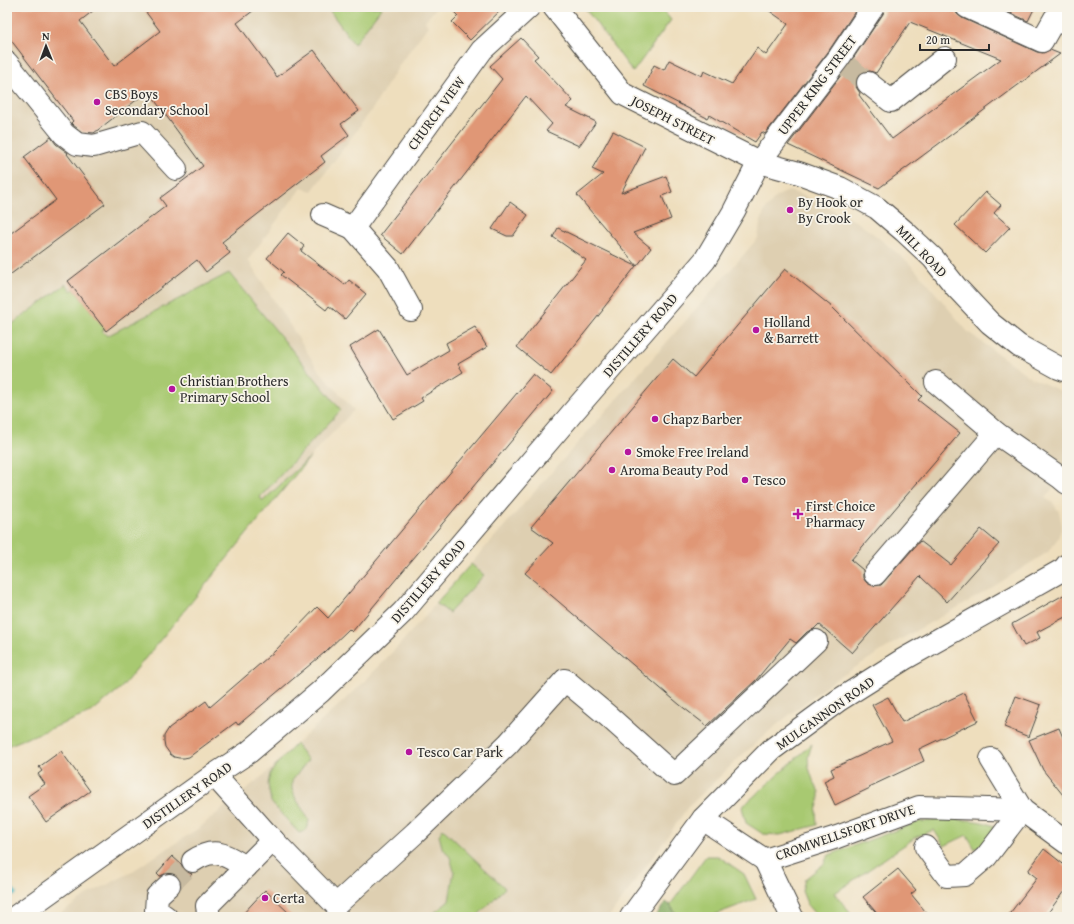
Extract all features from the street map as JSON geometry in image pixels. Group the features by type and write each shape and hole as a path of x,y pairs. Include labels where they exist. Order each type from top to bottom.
{"main road":[{"name":"CHURCH VIEW","path":"353,228 482,50 529,7"},
{"name":"JOSEPH STREET","path":"554,7 623,94 759,162"},
{"name":"UPPER KING STREET","path":"759,162 842,62 873,7"},
{"path":"967,7 1042,41 1055,18 1067,25"},
{"path":"868,83 891,101 945,58"},
{"path":"7,63 64,134 77,144 94,146 142,132 176,169"},
{"name":"MILL ROAD","path":"759,162 799,173 840,188 877,208 933,258 956,287 990,323 1019,346 1067,371"},
{"name":"DISTILLERY ROAD","path":"14,917 214,775 249,752 320,692 403,612 705,260 734,211 759,162"},
{"path":"323,215 353,228 388,268 411,310"},
{"path":"936,382 996,433 1061,478 1067,484"},
{"path":"875,574 996,433"},
{"name":"MULGANNON ROAD","path":"631,917 703,818 771,750 839,700 904,659 1064,569 1067,565"},
{"path":"214,775 273,840 342,911 415,833 508,744 565,680 674,775 816,641"},
{"path":"991,759 1022,810 1067,843"},
{"name":"CROMWELLSFORT DRIVE","path":"765,860 919,807 1022,810"},
{"path":"926,847 947,876 965,875 986,857 1022,810"},
{"path":"703,818 765,860 792,917"},
{"path":"209,917 207,906 273,840"},
{"path":"193,861 202,855 216,852 246,867"},
{"path":"166,917 156,910 157,896 169,884"}],"shaded area":[{"name":"Christian Brothers Primary School","path":"7,7 437,7 425,21 428,26 402,61 373,108 312,191 301,188 248,260 318,369 354,410 310,457 121,688 90,713 7,746"},
{"path":"789,191 805,196 857,222 875,235 909,263 968,332 1030,377 1067,394 1067,470 1045,498 1053,503 1059,512 1062,526 1058,538 1048,552 985,592 894,643 826,686 773,728 687,808 609,917 55,917 91,893 128,874 199,828 276,765 296,744 359,687 400,644 758,238 760,224 765,210 777,196"}],"green space":[{"path":"327,7 382,7 354,44"},
{"path":"584,7 660,7 671,20 633,72"},
{"path":"229,273 341,410 260,497 263,501 310,457 121,688 90,713 7,746 7,328 66,284 71,291 74,289 105,329 102,331 107,336"},
{"path":"471,564 484,575 449,613 436,603"},
{"path":"296,744 308,760 292,781 292,789 295,797 309,820 305,831 299,833 271,802 268,784 270,774 276,765"},
{"path":"812,744 808,757 809,768 819,792 819,801 816,811 817,825 780,835 763,834 746,823 742,807"},
{"path":"944,819 982,822 994,826 995,835 975,849 967,835 944,846 934,830 916,837 835,893 853,917 818,917 808,906 802,891 805,879 825,863 829,855 918,822"},
{"path":"443,829 505,888 476,917 435,917 433,914 449,901 454,871 450,857 442,847 439,835"},
{"path":"706,856 718,856 744,874 756,899 716,914 712,917 679,917 670,905"},
{"path":"666,902 670,905 677,917 655,917"}],"building":[{"path":"7,7 98,7 80,21 114,66 160,31 142,7 258,7 237,23 277,77 314,50 359,111 341,124 349,135 321,156 325,162 222,242 230,253 206,272 197,260 106,331 68,281 166,206 160,198 203,166 148,91 94,133 82,132 73,125 71,123 73,121 7,35"},
{"path":"449,7 504,7 470,40 452,22 458,16"},
{"path":"764,7 858,7 828,52 765,134 762,132 755,142 709,115 707,118 644,86 654,65 664,70 669,60 702,76 704,71 732,84 757,48 766,55 788,24"},
{"path":"885,7 951,7 955,8 957,14 962,18 1037,52 1043,53 1050,50 1060,54 879,188 788,145 848,66 883,14","holes":["910,22 1001,59 892,139 859,95 860,93 856,87 858,75 864,71 876,73"]},
{"path":"997,7 1035,7 1028,21"},
{"path":"521,38 538,56 534,59 573,101 566,107 596,122 579,146 546,131 552,124 526,96 403,254 380,235 502,79 490,66"},
{"path":"613,131 645,147 621,193 666,176 672,192 662,196 671,219 633,233 651,248 637,266 577,195 603,174 592,169"},
{"path":"51,137 56,144 68,153 67,154 105,204 7,277 7,236 56,200 24,157"},
{"path":"986,192 1001,205 994,213 1010,227 985,253 955,225"},
{"path":"510,202 528,215 513,236 507,236 492,229"},
{"path":"558,228 636,266 551,375 517,347 586,260 553,237"},
{"path":"288,233 304,246 301,251 345,285 349,280 366,294 345,319 329,306 326,310 281,275 284,272 267,258"},
{"name":"Tesco","path":"785,269 832,307 922,396 918,400 960,433 851,560 863,570 863,578 867,583 873,586 881,585 920,541 951,565 981,529 999,544 947,602 920,576 852,653 819,624 814,629 807,632 796,643 790,639 756,680 707,726 680,705 525,573 553,543 531,527 673,359 694,377"},
{"path":"475,327 487,347 458,364 463,372 421,398 423,401 393,419 350,347 379,329 407,375 449,350 446,343"},
{"path":"533,374 553,391 352,632 349,629 324,653 238,725 236,722 189,757 179,758 170,754 165,747 164,741 164,736 169,728 206,701 210,707 275,651 317,607 328,618"},
{"path":"1067,593 1067,616 1037,632 1040,638 1024,646 1012,624"},
{"path":"964,693 978,721 919,749 924,761 835,805 824,781 834,776 831,769 892,741 872,705 888,697 902,722"},
{"path":"1016,696 1041,705 1029,737 1004,727"},
{"path":"1059,728 1067,747 1067,800 1043,770 1029,740"},
{"path":"61,751 90,791 46,822 28,796 45,784 38,774 42,771 39,767"},
{"path":"1044,849 1067,867 1067,887 1045,917 1007,917 1037,878 1028,871"},
{"path":"172,856 182,865 182,868 192,874 181,886 181,882 178,877 173,873 167,873 160,876 157,873"},
{"path":"898,869 916,890 911,894 930,917 880,917 863,897"},
{"name":"Certa","path":"265,890 293,917 240,917"}],"waterway":[{"path":"7,885 13,893"}],"tunnel":[{"path":"845,65 868,83"},
{"path":"169,885 193,861"}],"place":[{"name":"CBS Boys Secondary School","path":"97,102"},
{"name":"By Hook or By Crook","path":"790,210"},
{"name":"Holland & Barrett","path":"756,330"},
{"name":"Christian Brothers Primary School","path":"172,389"},
{"name":"Chapz Barber","path":"655,419"},
{"name":"Smoke Free Ireland","path":"628,452"},
{"name":"Aroma Beauty Pod","path":"612,470"},
{"name":"Tesco","path":"745,480"},
{"name":"First Choice Pharmacy","path":"798,514"},
{"name":"Tesco Car Park","path":"409,752"},
{"name":"Certa","path":"265,898"}]}
